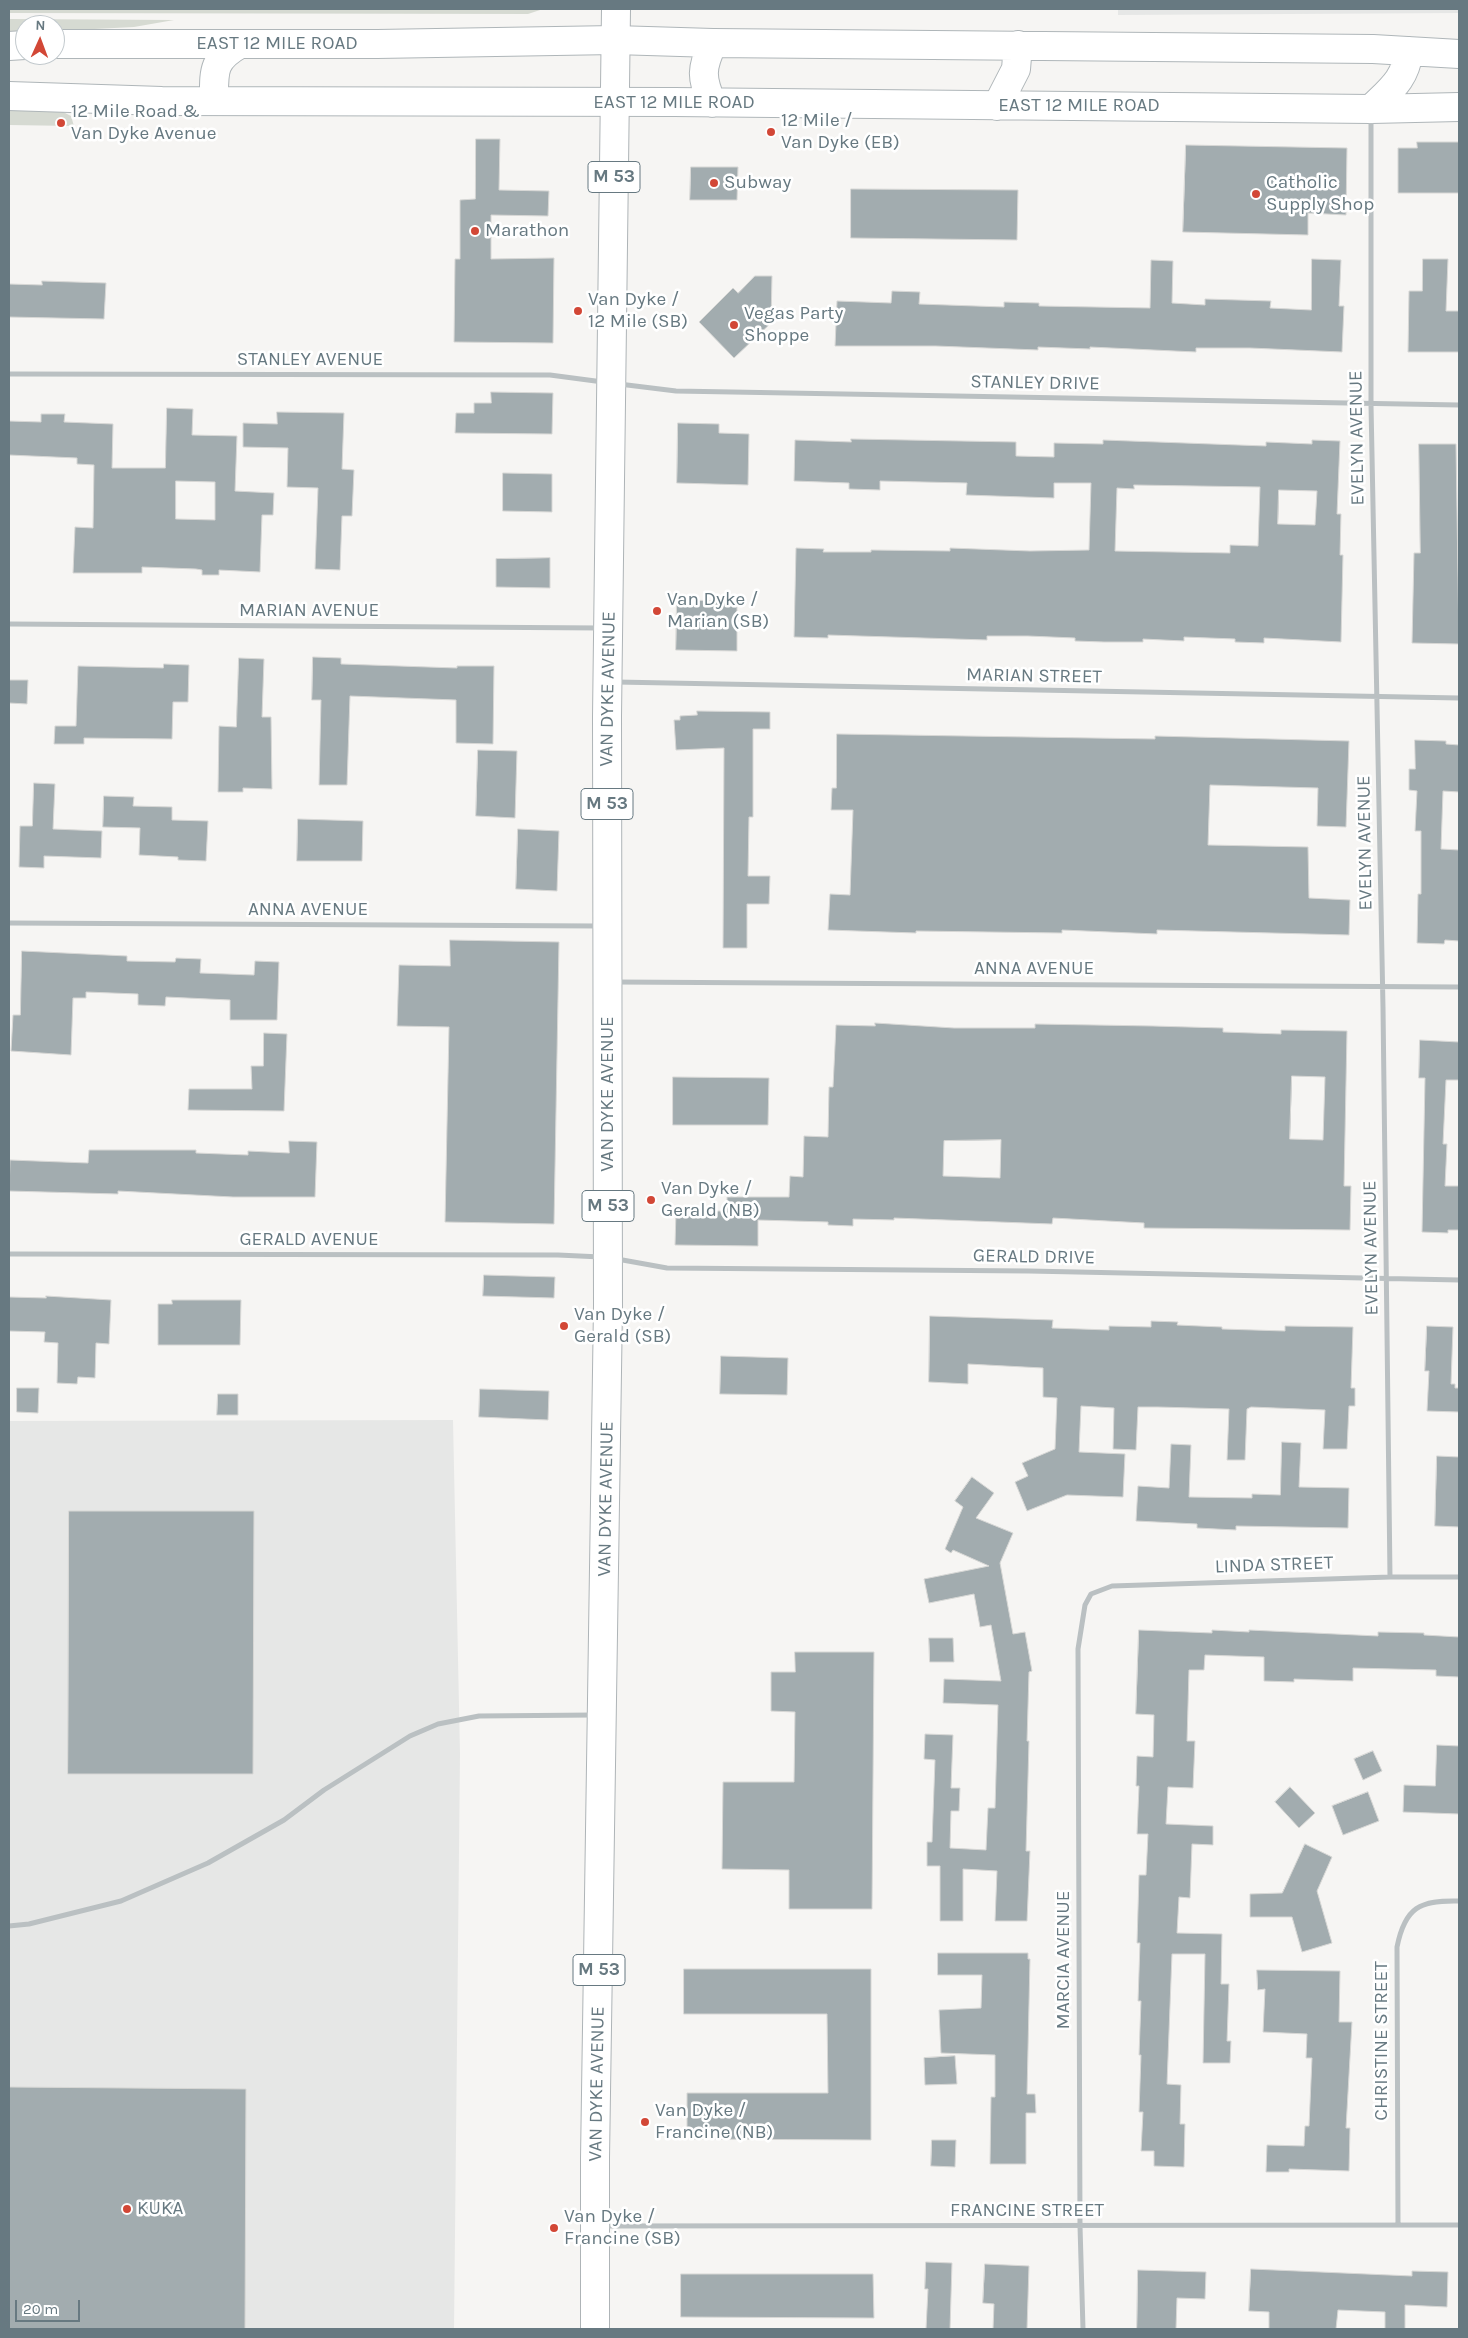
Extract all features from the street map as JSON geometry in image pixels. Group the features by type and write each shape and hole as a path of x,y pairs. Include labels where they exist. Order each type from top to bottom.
{"main road":[{"name":"VAN DYKE AVENUE","path":"595,2329 595,2158 603,1715 608,1257 608,682 612,211 616,9"},
{"name":"EAST 12 MILE ROAD","path":"65,44 615,40 713,43 1018,45 1409,51 1459,54"},
{"path":"712,103 705,86 703,71 706,58 713,43"},
{"path":"214,101 214,71 219,59 240,44"},
{"path":"997,106 1016,69 1018,45"},
{"path":"1371,109 1405,73 1409,51"},
{"name":"EAST 12 MILE ROAD","path":"9,96 214,101 1371,109 1459,107"}],"street":[{"name":"EVELYN AVENUE","path":"1371,109 1371,405 1383,986 1390,1577"},
{"name":"STANLEY AVENUE","path":"9,374 550,375 611,383"},
{"name":"STANLEY DRIVE","path":"611,383 676,391 1371,405 1459,405"},
{"name":"MARIAN AVENUE","path":"9,624 609,628"},
{"name":"MARIAN STREET","path":"608,682 1378,698 1459,698"},
{"name":"ANNA AVENUE","path":"9,923 608,926"},
{"name":"ANNA AVENUE","path":"608,982 1459,987"},
{"name":"GERALD AVENUE","path":"9,1254 558,1255 608,1257"},
{"name":"GERALD DRIVE","path":"608,1257 667,1268 1029,1271 1459,1280"},
{"name":"LINDA STREET","path":"1091,1594 1112,1586 1152,1584 1390,1577 1459,1577"},
{"name":"MARCIA AVENUE","path":"1082,2329 1078,1649 1085,1605 1091,1594"},
{"path":"9,1926 28,1924 121,1900 208,1863 284,1820 324,1790 410,1736 438,1724 479,1716 603,1715"},
{"name":"CHRISTINE STREET","path":"1398,2225 1397,1946 1400,1927 1410,1912 1426,1903 1459,1901"},
{"name":"FRANCINE STREET","path":"596,2226 1459,2225"}],"shaded area":[{"path":"9,9 543,9 528,14 9,13"},
{"path":"1118,9 1459,9 1459,13 1118,15"},
{"path":"9,19 15,19 15,34 9,34"},
{"path":"65,19 174,20 134,27 65,30"},
{"path":"9,109 61,111 71,116 74,126 9,125"},
{"path":"453,1420 460,1754 454,2329 9,2329 9,1421"}],"building":[{"path":"476,139 500,139 499,190 549,191 548,216 491,215 491,259 554,258 553,343 454,342 455,259 460,259 460,200 475,199"},
{"path":"1417,142 1459,142 1459,193 1398,193 1398,148 1417,148"},
{"path":"1186,145 1347,148 1346,215 1308,213 1308,235 1183,232"},
{"name":"Subway","path":"691,167 738,167 737,200 690,200"},
{"path":"851,189 1018,190 1017,240 851,238"},
{"path":"1312,259 1341,260 1339,306 1344,306 1342,352 1250,348 1196,348 1196,352 1090,347 1090,349 1038,347 1038,350 936,346 835,346 837,301 891,303 892,291 920,292 919,304 1004,307 1004,302 1039,303 1039,306 1150,308 1151,260 1173,261 1172,303 1205,305 1205,299 1271,301 1270,308 1311,310"},
{"path":"1423,259 1448,259 1446,311 1459,311 1459,352 1408,352 1409,291 1422,291"},
{"path":"755,276 772,276 771,323 734,358 699,322 733,288 738,293"},
{"path":"42,281 106,283 104,319 9,317 9,284 42,285"},
{"path":"491,392 553,393 552,434 455,433 456,413 474,413 474,403 491,403"},
{"path":"167,408 193,409 192,435 237,436 235,491 274,493 273,515 262,515 260,572 219,570 219,575 202,575 202,570 196,569 142,567 142,573 73,573 75,527 93,528 94,465 77,464 77,458 9,455 9,421 41,422 41,414 65,414 64,422 113,424 112,468 165,468","holes":["176,481 215,482 215,520 176,519"]},
{"path":"277,412 344,413 342,469 354,470 352,516 342,516 340,570 315,569 318,488 287,487 288,448 243,447 243,423 277,424"},
{"path":"678,423 719,424 719,433 749,434 748,485 677,483"},
{"path":"851,439 1016,442 1016,456 1054,457 1054,443 1103,444 1103,440 1266,446 1266,442 1312,444 1312,440 1340,441 1337,514 1341,514 1340,555 1343,555 1341,642 1264,638 1264,643 1235,642 1235,639 1184,637 1184,641 1143,639 1143,642 1104,642 1075,641 1075,638 1028,636 987,636 987,640 828,635 828,638 794,637 796,548 824,549 823,552 871,552 871,550 950,551 950,548 1030,551 1089,550 1091,483 1054,483 1054,498 966,495 967,483 880,481 880,490 849,489 849,483 794,481 795,440 851,442","holes":["1134,485 1260,487 1258,546 1230,545 1230,553 1115,551 1117,488 1134,489","1279,490 1317,491 1315,525 1278,524"]},
{"path":"1419,444 1456,444 1459,644 1412,643 1414,553 1420,553"},
{"path":"503,473 552,474 552,512 503,511"},
{"path":"550,558 550,588 496,587 496,559"},
{"path":"677,600 737,601 737,651 676,650"},
{"path":"313,657 341,658 341,664 457,668 457,666 494,666 493,744 456,743 456,700 350,696 347,785 319,785 321,700 312,700"},
{"path":"239,658 264,659 262,717 271,717 272,789 243,788 243,792 218,792 219,726 236,727"},
{"path":"164,664 189,665 188,702 173,702 172,739 84,738 84,744 54,744 55,726 76,726 78,666 163,668"},
{"path":"9,680 28,680 27,704 9,703"},
{"path":"697,711 770,712 770,729 753,729 753,817 749,817 748,876 770,876 769,904 747,904 747,948 723,948 724,748 676,750 674,720 680,720 680,716 697,715"},
{"path":"837,734 1155,739 1155,736 1349,741 1346,827 1317,826 1318,788 1210,785 1208,845 1308,847 1309,898 1350,900 1349,935 1157,930 1157,934 1062,930 1062,933 916,931 916,933 828,930 830,894 850,895 853,810 831,810 832,788 836,788"},
{"path":"1415,740 1446,741 1446,744 1459,745 1459,792 1443,791 1441,849 1459,850 1459,941 1445,940 1444,944 1417,943 1418,894 1421,894 1421,831 1415,831 1417,791 1409,790 1409,769 1415,769"},
{"path":"478,750 517,751 515,818 476,816"},
{"path":"34,783 55,784 53,829 102,831 101,858 44,856 44,868 19,867 20,826 32,826"},
{"path":"104,796 134,797 133,806 172,807 172,820 208,821 206,861 178,860 178,857 139,855 140,828 103,827"},
{"path":"298,819 363,821 362,861 297,861"},
{"path":"518,829 559,831 557,891 516,889"},
{"path":"450,940 559,942 554,1224 445,1222 449,1027 397,1026 399,965 450,966"},
{"path":"22,951 127,956 127,961 175,962 176,958 201,959 200,973 254,975 255,961 279,962 277,1020 230,1020 230,1000 166,997 165,1006 138,1005 138,994 86,992 86,998 73,998 71,1055 11,1051 13,1015 20,1015"},
{"path":"875,1023 954,1028 1035,1028 1035,1024 1153,1026 1223,1028 1223,1032 1281,1034 1281,1030 1347,1031 1344,1186 1351,1186 1350,1230 1144,1228 1144,1223 1053,1218 1052,1224 894,1218 894,1220 853,1219 853,1226 828,1225 828,1222 758,1220 758,1246 675,1245 676,1211 727,1211 727,1197 789,1197 790,1176 803,1177 804,1136 828,1137 829,1087 833,1087 836,1025 875,1026","holes":["1292,1076 1325,1077 1323,1140 1290,1139","1001,1140 1000,1178 943,1176 944,1141"]},
{"path":"264,1033 287,1034 284,1111 188,1110 189,1089 252,1089 251,1066 263,1066"},
{"path":"1420,1040 1459,1042 1459,1080 1446,1080 1443,1144 1447,1144 1445,1186 1459,1186 1459,1230 1448,1230 1448,1233 1422,1232 1425,1078 1419,1078"},
{"path":"673,1077 769,1078 768,1125 673,1125"},
{"path":"289,1141 317,1142 315,1197 233,1197 118,1191 118,1194 9,1191 10,1160 88,1163 89,1150 196,1150 196,1153 248,1155 248,1151 289,1153"},
{"path":"484,1275 555,1277 554,1298 483,1296"},
{"path":"46,1296 111,1300 109,1344 96,1343 95,1378 78,1377 77,1384 57,1383 58,1343 44,1342 45,1332 9,1331 9,1297 46,1298"},
{"path":"172,1300 241,1300 240,1345 158,1345 158,1304 172,1304"},
{"path":"930,1316 1053,1320 1052,1328 1109,1330 1109,1326 1151,1327 1151,1321 1178,1322 1177,1325 1222,1327 1222,1329 1285,1331 1285,1326 1353,1327 1351,1388 1355,1388 1355,1406 1349,1406 1347,1449 1323,1449 1325,1410 1251,1407 1247,1409 1245,1460 1227,1460 1229,1409 1138,1407 1136,1450 1113,1449 1114,1408 1081,1406 1079,1452 1125,1454 1123,1497 1067,1495 1027,1511 1015,1482 1028,1476 1022,1463 1055,1449 1057,1398 1043,1397 1043,1368 968,1364 968,1384 929,1382"},
{"path":"1427,1326 1453,1327 1451,1384 1455,1384 1455,1388 1459,1388 1459,1412 1427,1411 1429,1371 1425,1371"},
{"path":"721,1356 788,1358 787,1395 720,1394"},
{"path":"17,1388 39,1388 38,1413 17,1412"},
{"path":"480,1389 549,1391 548,1420 479,1417"},
{"path":"218,1394 238,1394 238,1415 217,1415"},
{"path":"1282,1442 1301,1443 1299,1487 1349,1488 1348,1528 1236,1526 1236,1530 1197,1528 1197,1524 1136,1521 1138,1486 1169,1488 1171,1444 1191,1445 1189,1497 1252,1498 1252,1494 1280,1495"},
{"path":"1437,1456 1459,1457 1459,1527 1435,1526"},
{"path":"972,1477 994,1493 976,1518 1013,1533 1000,1563 1013,1634 1025,1632 1032,1671 1029,1672 1027,1741 1029,1741 1026,1851 1030,1851 1027,1921 995,1921 997,1871 963,1869 963,1921 940,1921 940,1866 927,1866 927,1842 932,1842 935,1760 924,1759 925,1734 953,1735 951,1788 960,1788 959,1811 951,1811 950,1848 986,1850 988,1808 995,1808 998,1705 943,1703 944,1679 1001,1681 991,1625 980,1627 974,1594 929,1603 924,1579 989,1566 953,1550 951,1553 945,1549 963,1507 955,1501"},
{"path":"69,1511 254,1511 253,1774 68,1774"},
{"path":"1139,1630 1212,1633 1212,1630 1249,1632 1249,1630 1378,1636 1378,1632 1424,1633 1424,1635 1459,1637 1459,1677 1436,1676 1436,1670 1353,1668 1353,1681 1294,1679 1294,1682 1264,1681 1264,1657 1205,1655 1204,1670 1189,1670 1187,1741 1195,1741 1193,1788 1168,1787 1166,1824 1213,1826 1213,1845 1192,1844 1190,1898 1179,1897 1177,1933 1222,1934 1221,1984 1229,1984 1227,2041 1231,2041 1230,2063 1203,2063 1205,1954 1172,1954 1167,2084 1181,2085 1180,2124 1185,2124 1184,2167 1154,2166 1154,2151 1141,2151 1143,2112 1139,2112 1141,2055 1139,2055 1141,2001 1138,2001 1140,1943 1137,1943 1139,1875 1146,1875 1148,1834 1137,1834 1139,1786 1136,1786 1137,1756 1153,1757 1154,1715 1136,1714"},
{"path":"929,1638 953,1638 954,1662 930,1662"},
{"path":"795,1652 874,1652 872,1909 789,1909 789,1870 722,1869 723,1782 794,1782 795,1712 771,1711 771,1672 795,1672"},
{"path":"1437,1745 1459,1746 1459,1814 1403,1812 1404,1785 1435,1786"},
{"path":"1373,1751 1382,1771 1363,1780 1354,1759"},
{"path":"1290,1787 1315,1813 1299,1828 1275,1802"},
{"path":"1368,1792 1379,1821 1343,1835 1332,1806"},
{"path":"1305,1844 1332,1857 1317,1891 1332,1943 1302,1952 1292,1917 1250,1917 1250,1894 1282,1893"},
{"path":"938,1953 1028,1953 1028,1959 1030,1959 1027,2094 1035,2094 1036,2113 1026,2113 1026,2164 990,2164 991,2097 995,2097 995,2055 941,2053 939,2010 981,2008 982,1975 938,1975"},
{"path":"684,1969 871,1969 871,2140 687,2139 687,2093 828,2093 827,2014 684,2014"},
{"path":"1257,1970 1340,1971 1339,2022 1352,2022 1346,2128 1350,2128 1349,2171 1289,2169 1289,2172 1266,2172 1267,2145 1304,2146 1305,2126 1309,2126 1312,2058 1306,2058 1307,2034 1263,2032 1265,1989 1258,1990"},
{"path":"955,2056 957,2084 925,2085 924,2058"},
{"name":"KUKA","path":"9,2087 246,2089 245,2329 9,2329"},
{"path":"932,2140 956,2140 955,2167 931,2166"},
{"path":"926,2262 952,2263 950,2329 926,2329 928,2289 925,2289"},
{"path":"985,2264 1029,2266 1027,2329 993,2329 994,2304 983,2303"},
{"path":"1251,2269 1412,2276 1412,2271 1448,2272 1447,2307 1405,2305 1405,2329 1385,2329 1385,2312 1338,2310 1336,2329 1269,2329 1269,2312 1249,2311"},
{"path":"1138,2270 1206,2272 1205,2299 1177,2298 1176,2329 1137,2329"},
{"path":"681,2274 873,2274 874,2318 681,2317"}],"place":[{"name":"12 Mile Road & Van Dyke Avenue","path":"61,123"},
{"name":"12 Mile / Van Dyke (EB)","path":"771,132"},
{"name":"Subway","path":"714,183"},
{"name":"Catholic Supply Shop","path":"1256,194"},
{"name":"Marathon","path":"475,231"},
{"name":"Van Dyke / 12 Mile (SB)","path":"578,311"},
{"name":"Vegas Party Shoppe","path":"734,325"},
{"name":"Van Dyke / Marian (SB)","path":"657,611"},
{"name":"Van Dyke / Gerald (NB)","path":"651,1200"},
{"name":"Van Dyke / Gerald (SB)","path":"564,1326"},
{"name":"Van Dyke / Francine (NB)","path":"645,2122"},
{"name":"KUKA","path":"127,2209"},
{"name":"Van Dyke / Francine (SB)","path":"554,2228"}]}
